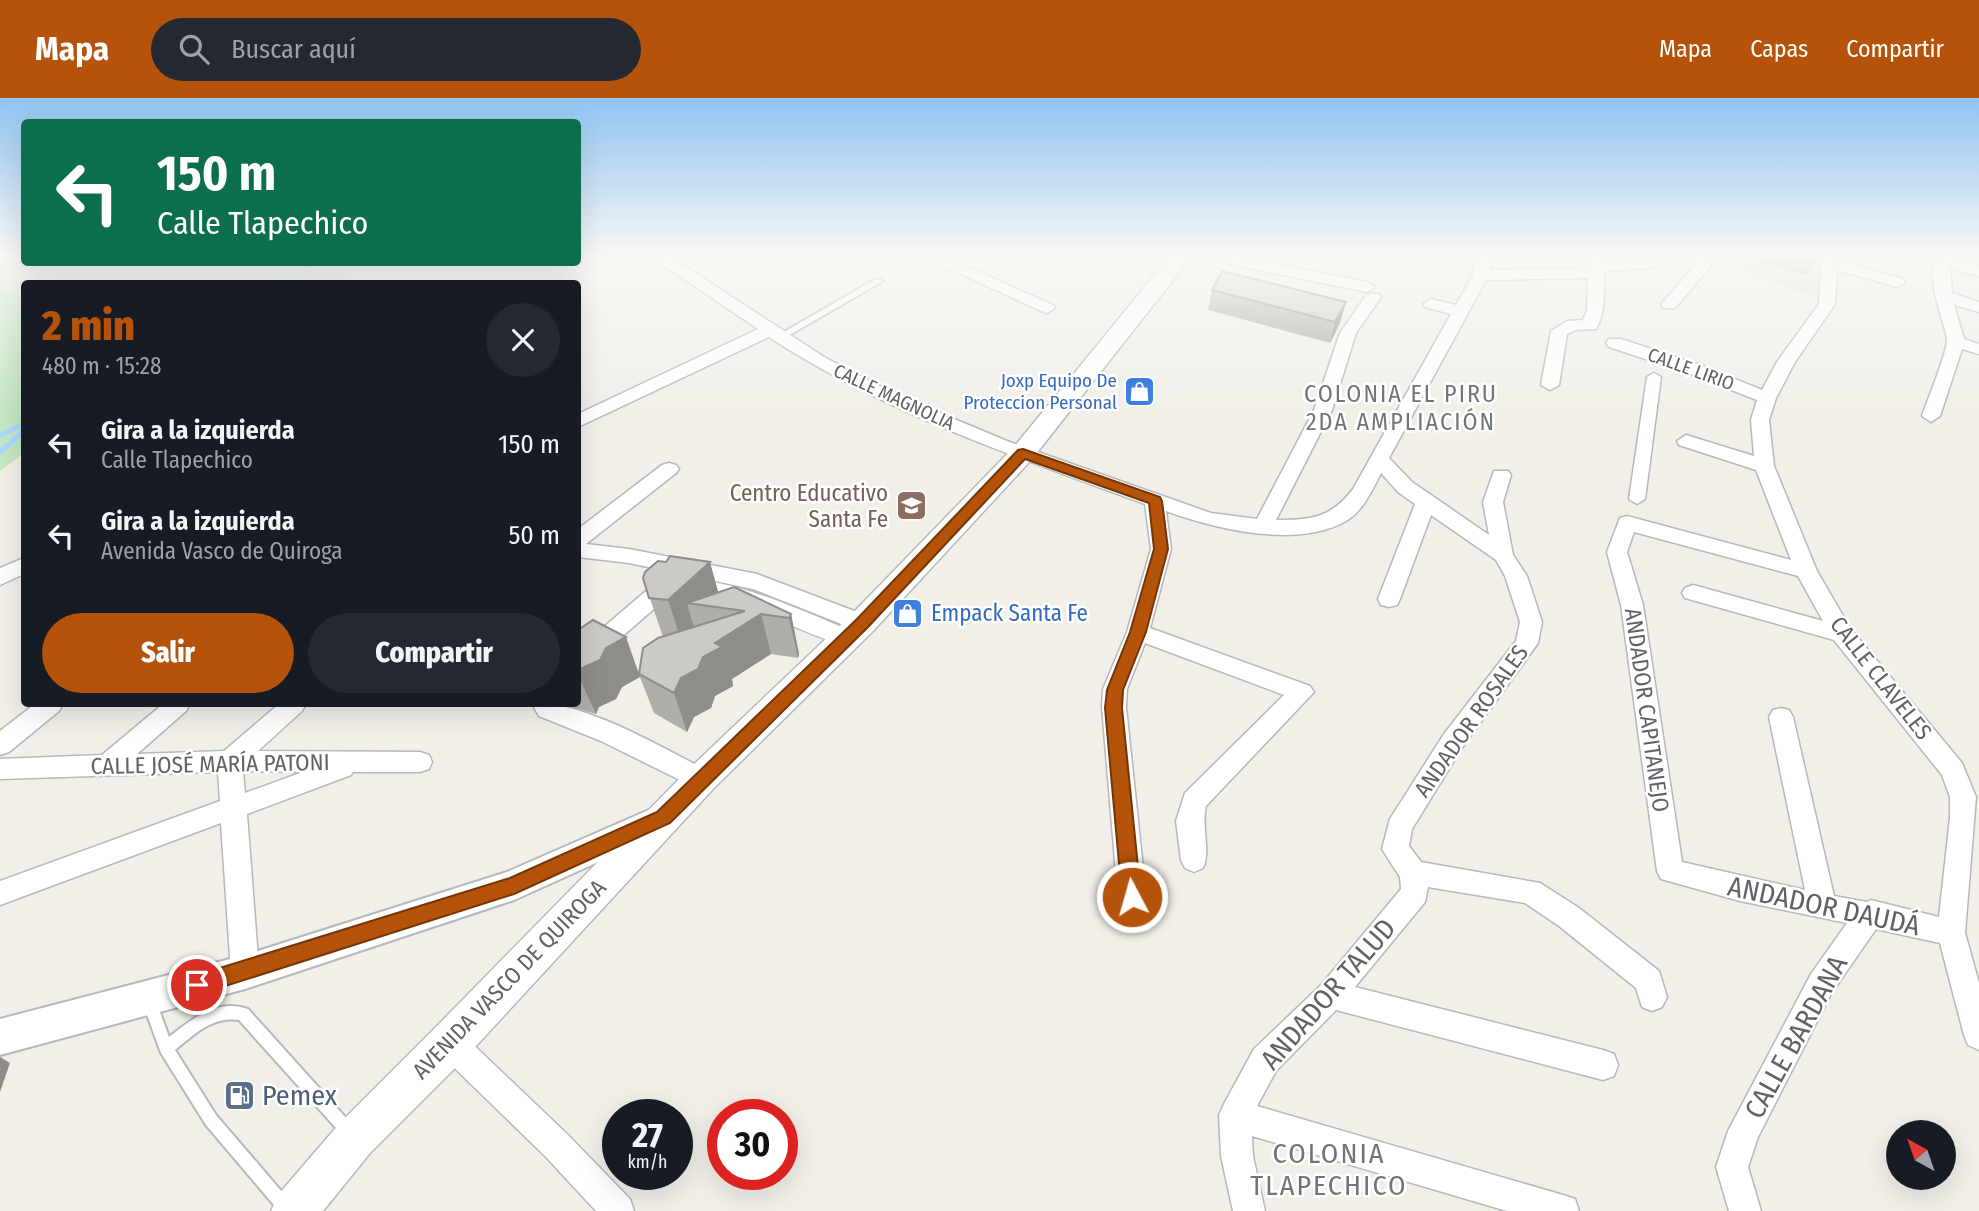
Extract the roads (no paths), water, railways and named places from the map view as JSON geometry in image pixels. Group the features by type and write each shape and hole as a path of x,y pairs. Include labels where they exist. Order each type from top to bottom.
{"main road":[{"name":"AVENIDA VASCO DE QUIROGA","path":"292,1211 355,1138 450,1044 663,818 854,630 1023,453 1139,308"}],"street":[{"name":"CALLE MAGNOLIA","path":"740,308 818,360 893,400 1023,453 1208,519 1264,524 1320,523 1341,515 1361,492 1378,459"},
{"path":"1264,524 1329,396 1346,333 1360,308"},
{"path":"1447,308 1459,311"},
{"path":"1378,459 1461,308"},
{"path":"1550,385 1559,331 1573,325 1590,325 1595,308"},
{"name":"CALLE CLAVELES","path":"1824,308 1786,362 1767,398 1760,420 1765,466 1806,571 1842,634 1954,770 1963,797 1963,818 1951,933 1979,1035"},
{"path":"1931,416 1956,342 1946,308"},
{"path":"581,420 776,333"},
{"path":"1956,342 1979,349"},
{"name":"CALLE LIRIO","path":"1615,343 1694,369 1767,398"},
{"path":"1637,499 1650,428 1654,377"},
{"path":"1686,441 1765,466"},
{"name":"ANDADOR ROSALES","path":"1378,459 1405,487 1503,555 1526,599 1531,622 1527,643 1453,741 1399,827 1395,849 1413,873"},
{"path":"581,537 669,469"},
{"path":"1501,475 1493,502 1503,555"},
{"path":"1132,897 1114,708 1115,690 1138,632 1161,549 1155,501"},
{"path":"1389,599 1426,502"},
{"name":"ANDADOR CAPITANEJO","path":"1697,879 1670,871 1632,605 1617,552 1627,523 1806,571"},
{"path":"581,551 629,556 757,582 854,630"},
{"path":"0,577 21,566"},
{"path":"581,659 667,585 719,590 854,630"},
{"path":"1693,593 1842,634"},
{"path":"1138,632 1302,692 1194,802 1189,821 1194,860"},
{"path":"0,745 47,707"},
{"path":"109,764 175,707"},
{"path":"246,972 230,761 291,707"},
{"path":"546,707 610,734 701,779"},
{"path":"1781,717 1822,905"},
{"name":"CALLE JOSÉ MARÍA PATONI","path":"0,769 230,761 420,762"},
{"path":"0,893 358,762"},
{"path":"0,1037 246,972 514,885 663,818"},
{"path":"1413,873 1530,892 1569,918 1648,981 1652,997"},
{"name":"ANDADOR TALUD","path":"1235,1115 1265,1060 1331,995 1415,893 1413,873"},
{"name":"ANDADOR DAUDÁ","path":"1697,879 1871,913 1951,933"},
{"name":"CALLE BARDANA","path":"1745,1211 1732,1167 1744,1131 1794,1031 1821,984 1871,913"},
{"path":"1331,995 1603,1065"},
{"path":"450,1044 556,1146 618,1211"},
{"path":"1249,1211 1237,1156 1235,1115 1563,1211"}],"lane":[{"path":"776,333 826,308"},
{"path":"148,998 166,1048 211,1120 292,1211"},
{"path":"166,1048 212,1014 228,1009 243,1014 355,1138"}],"waterway":[{"path":"0,435 21,425"},
{"path":"0,452 21,434"}],"place":[{"name":"Joxp Equipo De Proteccion Personal","path":"1140,391"},
{"name":"Centro Educativo Santa Fe","path":"911,506"},
{"name":"Empack Santa Fe","path":"908,613"},
{"name":"Pemex","path":"239,1095"}],"district":[{"name":"COLONIA EL PIRU 2DA AMPLIACIÓN","path":"1401,408"},
{"name":"COLONIA TLAPECHICO","path":"1329,1169"}]}
